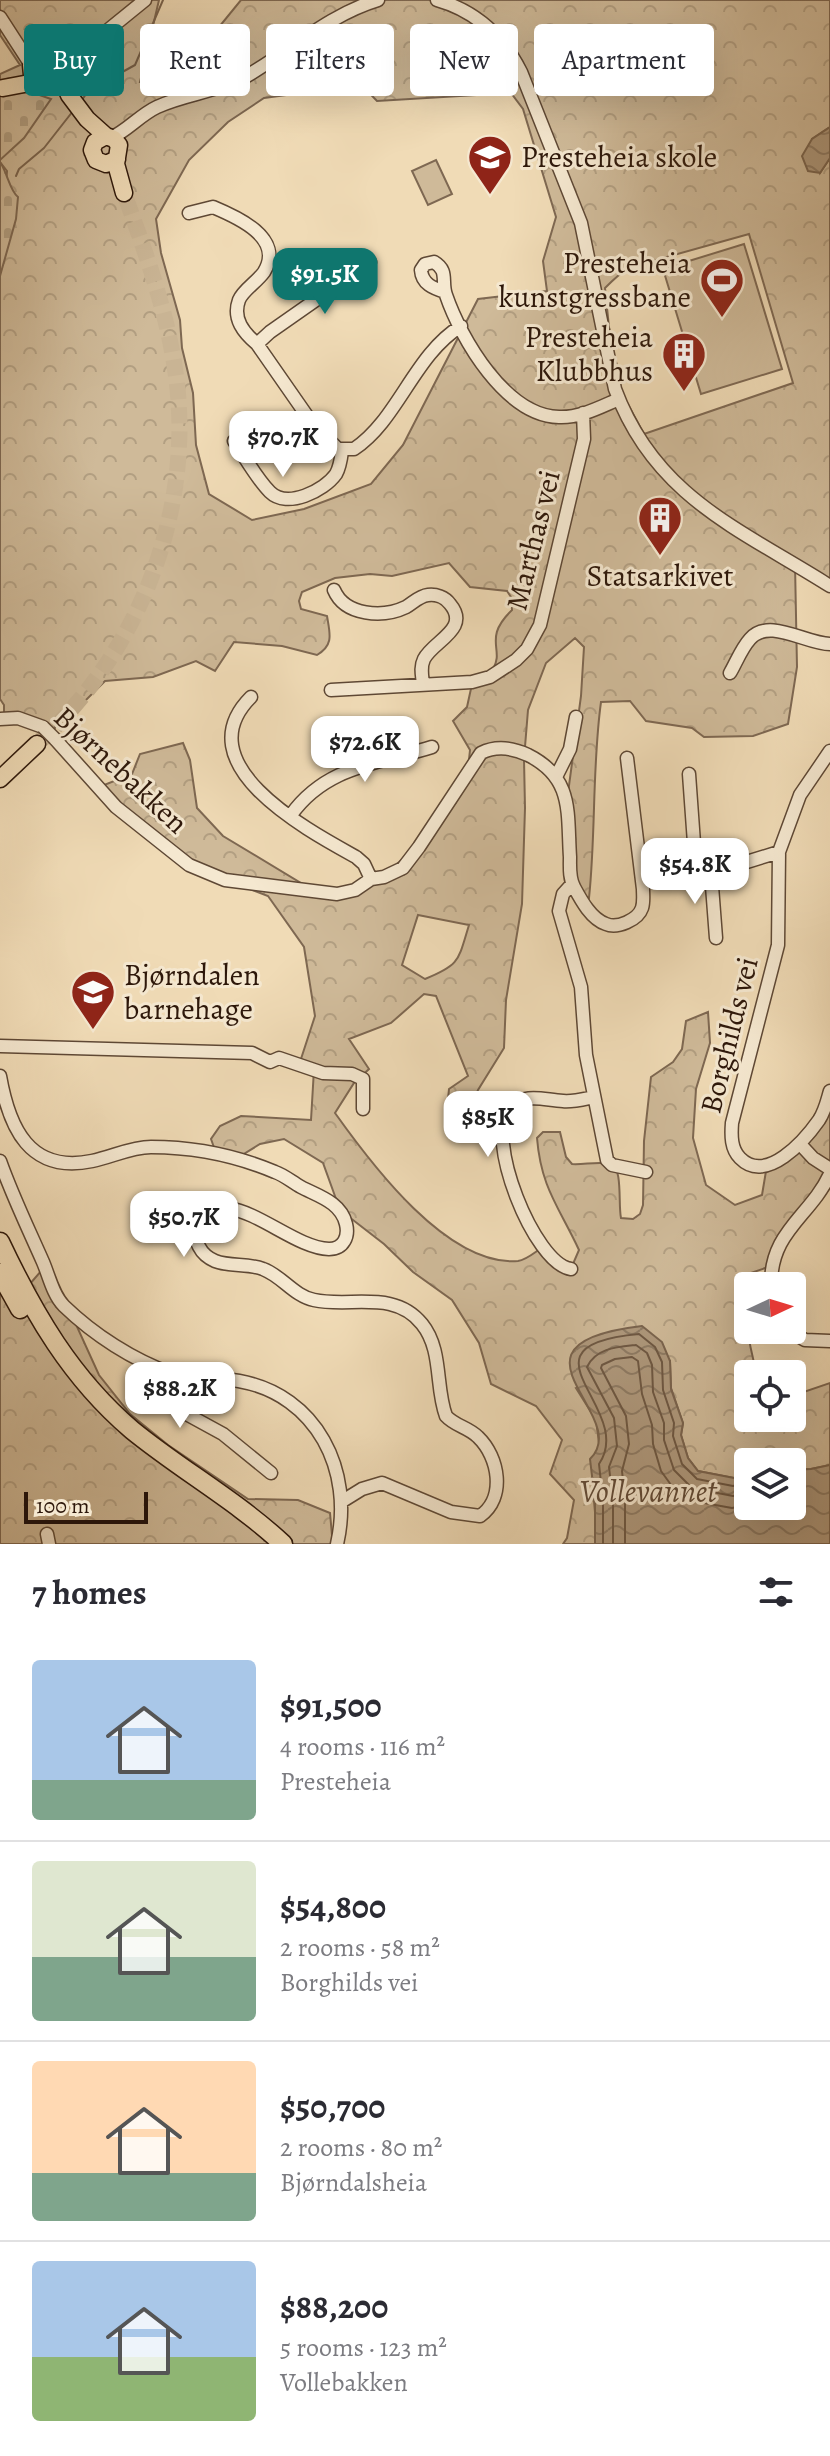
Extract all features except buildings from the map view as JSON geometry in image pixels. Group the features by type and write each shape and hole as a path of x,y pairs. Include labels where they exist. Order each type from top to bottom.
{"highway":[{"path":"0,1242 44,1328 92,1391 135,1432 283,1544"},
{"path":"0,1273 38,1340 96,1411 154,1461 267,1544"}],"main road":[{"path":"1,89 24,80"},
{"path":"68,96 104,145 122,194"}],"street":[{"path":"115,24 145,0"},
{"path":"104,145 151,111 243,78 332,21 378,0"},
{"path":"437,0 467,11 487,25 521,72 581,223 619,399 643,445 660,469 717,518 830,586"},
{"path":"0,17 24,46"},
{"path":"189,213 213,207 252,227 264,238 269,254 266,267 239,298 237,311 245,334 257,344 312,423 333,446 342,451 354,449 369,436 435,348 461,326"},
{"path":"257,344 370,262"},
{"path":"445,292 484,366 518,403 533,412 565,417 619,399"},
{"name":"Marthas vei","path":"331,690 472,682 490,677 516,660 530,644 540,625 584,439 583,413"},
{"path":"234,441 270,492 284,498 310,494 326,484 338,470 342,451"},
{"name":"Marthas vei","path":"334,590 347,605 366,612 393,611 431,595 450,603 455,612 454,628 424,660 421,669 423,684"},
{"path":"730,673 749,639 762,631 780,631 808,641 830,644"},
{"path":"251,697 240,710 232,728 235,758 253,786 273,804 356,857 364,864 371,879"},
{"path":"576,717 570,749 557,775 567,802 572,884 591,913 605,924 620,925 640,912 643,889 627,758"},
{"name":"Bjørnebakken","path":"0,719 18,718 43,727 116,807 180,859 201,871 225,880 337,894 355,890 371,879 393,873 411,858 481,753 496,748 515,750 557,775"},
{"path":"291,815 308,794 333,776 432,747"},
{"name":"Borghilds vei","path":"830,751 800,795 779,852 778,945 732,1123 732,1143 742,1161 760,1167 780,1159 800,1144 818,1121 830,1091"},
{"name":"Borghilds vei","path":"689,774 694,843 711,873 716,938"},
{"path":"711,873 779,852"},
{"path":"572,884 563,894 559,911 581,987 585,1047 607,1160 612,1165 646,1172"},
{"path":"0,1046 252,1053 270,1062 279,1058 323,1073 352,1074 363,1079 363,1109"},
{"path":"0,1076 10,1120 21,1138 45,1156 71,1164 147,1147 209,1153 278,1172 340,1210 348,1232 343,1244 336,1248 311,1244 255,1218 223,1208 205,1212 198,1220 195,1226 197,1243 200,1250 215,1261 258,1267 312,1300 371,1301 393,1304 408,1311 423,1324 428,1334 436,1358 446,1416 452,1423 476,1434 498,1475 493,1498 480,1516 451,1512 382,1483 362,1489 341,1502"},
{"path":"571,1269 563,1267 548,1251 520,1208 509,1171 502,1126 510,1108 526,1098 569,1101 594,1097"},
{"path":"773,1272 781,1241 795,1219 818,1195 830,1171 800,1144"},
{"path":"0,1161 62,1304 116,1346 144,1362 181,1376 249,1383 273,1391 296,1405 312,1422 326,1443 335,1468 341,1502 337,1544"},
{"path":"806,1340 830,1341"},
{"path":"144,1362 146,1382 159,1399 223,1434 271,1473"}],"green space":[{"path":"0,0 159,0 153,24 140,24 140,96 250,96 250,24 221,24 241,0 830,0 830,127 812,139 820,173 830,158 830,583 795,564 797,667 788,724 753,736 704,737 692,728 646,721 630,701 601,702 589,898 577,891 568,793 584,647 575,638 546,663 528,710 524,759 522,904 506,1000 504,1048 478,1090 463,1129 446,1119 449,1089 468,1076 436,996 424,994 391,1023 349,1039 369,1069 354,1083 335,1113 369,1159 414,1209 465,1248 492,1258 518,1261 540,1249 573,1264 579,1250 542,1171 537,1138 543,1132 560,1132 566,1157 572,1164 611,1164 619,1179 621,1218 633,1219 640,1214 651,1077 673,1062 682,1049 686,1021 708,1012 710,1043 696,1089 693,1138 706,1185 735,1205 762,1195 767,1165 780,1161 830,1098 830,1179 771,1266 754,1272 734,1272 734,1344 751,1344 754,1360 734,1360 734,1432 806,1432 806,1391 830,1383 830,1465 806,1469 806,1448 734,1448 734,1478 698,1471 688,1458 681,1435 683,1423 671,1388 670,1361 576,1388 596,1420 599,1443 592,1479 597,1534 595,1544 563,1544 567,1538 574,1500 550,1474 562,1440 536,1406 491,1384 479,1343 452,1300 413,1272 384,1244 340,1210 323,1163 284,1139 260,1144 234,1160 217,1156 211,1139 220,1126 241,1116 311,1120 314,1069 299,1065 315,1016 304,947 268,896 210,874 99,787 132,774 140,754 183,743 190,760 197,808 223,836 306,886 334,893 380,880 412,850 468,769 470,750 453,721 467,707 472,684 493,669 497,655 496,636 503,620 512,610 511,597 507,591 470,587 449,563 392,576 370,574 335,578 302,592 299,601 301,609 327,616 328,643 317,655 282,646 234,642 215,671 196,661 153,677 105,681 83,703 62,713 53,732 4,719 4,705 0,699 0,267 7,171 0,162 0,74 20,65 0,35","holes":["266,24 394,24 394,96 372,96 377,101 461,96 410,96 410,24 518,24 518,96 513,96 523,109 556,217 543,261 547,291 478,299 403,445 371,484 304,509 252,520 209,494 196,445 193,393 182,348 180,320 161,253 156,219 189,160 228,122 264,98 279,96 266,96","749,234 793,383 644,434 618,386 605,288 628,268 641,263","418,915 469,925 456,960 445,970 425,979 402,965"]},
{"path":"24,91 24,96 51,99 24,138 0,160 0,94"},
{"path":"436,160 452,194 428,205 412,171"},
{"path":"0,162 18,197 16,219 0,276"},
{"name":"Presteheia kunstgressbane","path":"744,244 782,369 701,394 663,269"},
{"path":"48,1263 99,1375 130,1414 168,1445 248,1499 298,1500 330,1513 332,1535 343,1544 0,1544 0,1290 29,1285"}],"water":[{"path":"830,127 830,158 820,173 808,171 802,156 812,139"},
{"name":"Vollevannet","path":"642,1326 662,1342 670,1361 671,1389 683,1423 681,1435 688,1458 698,1471 734,1478 734,1520 806,1520 806,1469 830,1465 830,1544 595,1544 595,1501 590,1459 599,1441 595,1422 575,1383 570,1364 575,1348 597,1335"}],"waterway":[{"path":"82,100 88,91 135,65 163,0"},
{"path":"16,176 19,169 44,148 73,111"}],"tunnel":[{"path":"38,743 74,706 106,665 132,620 153,573 168,523 177,472 179,421 171,346 154,280 124,193"}],"place":[{"name":"Presteheia skole","path":"490,196"},
{"name":"Presteheia kunstgressbane","path":"722,319"},
{"name":"Presteheia Klubbhus","path":"684,393"},
{"name":"Statsarkivet","path":"660,557"},
{"name":"Bjørndalen barnehage","path":"93,1031"}]}
